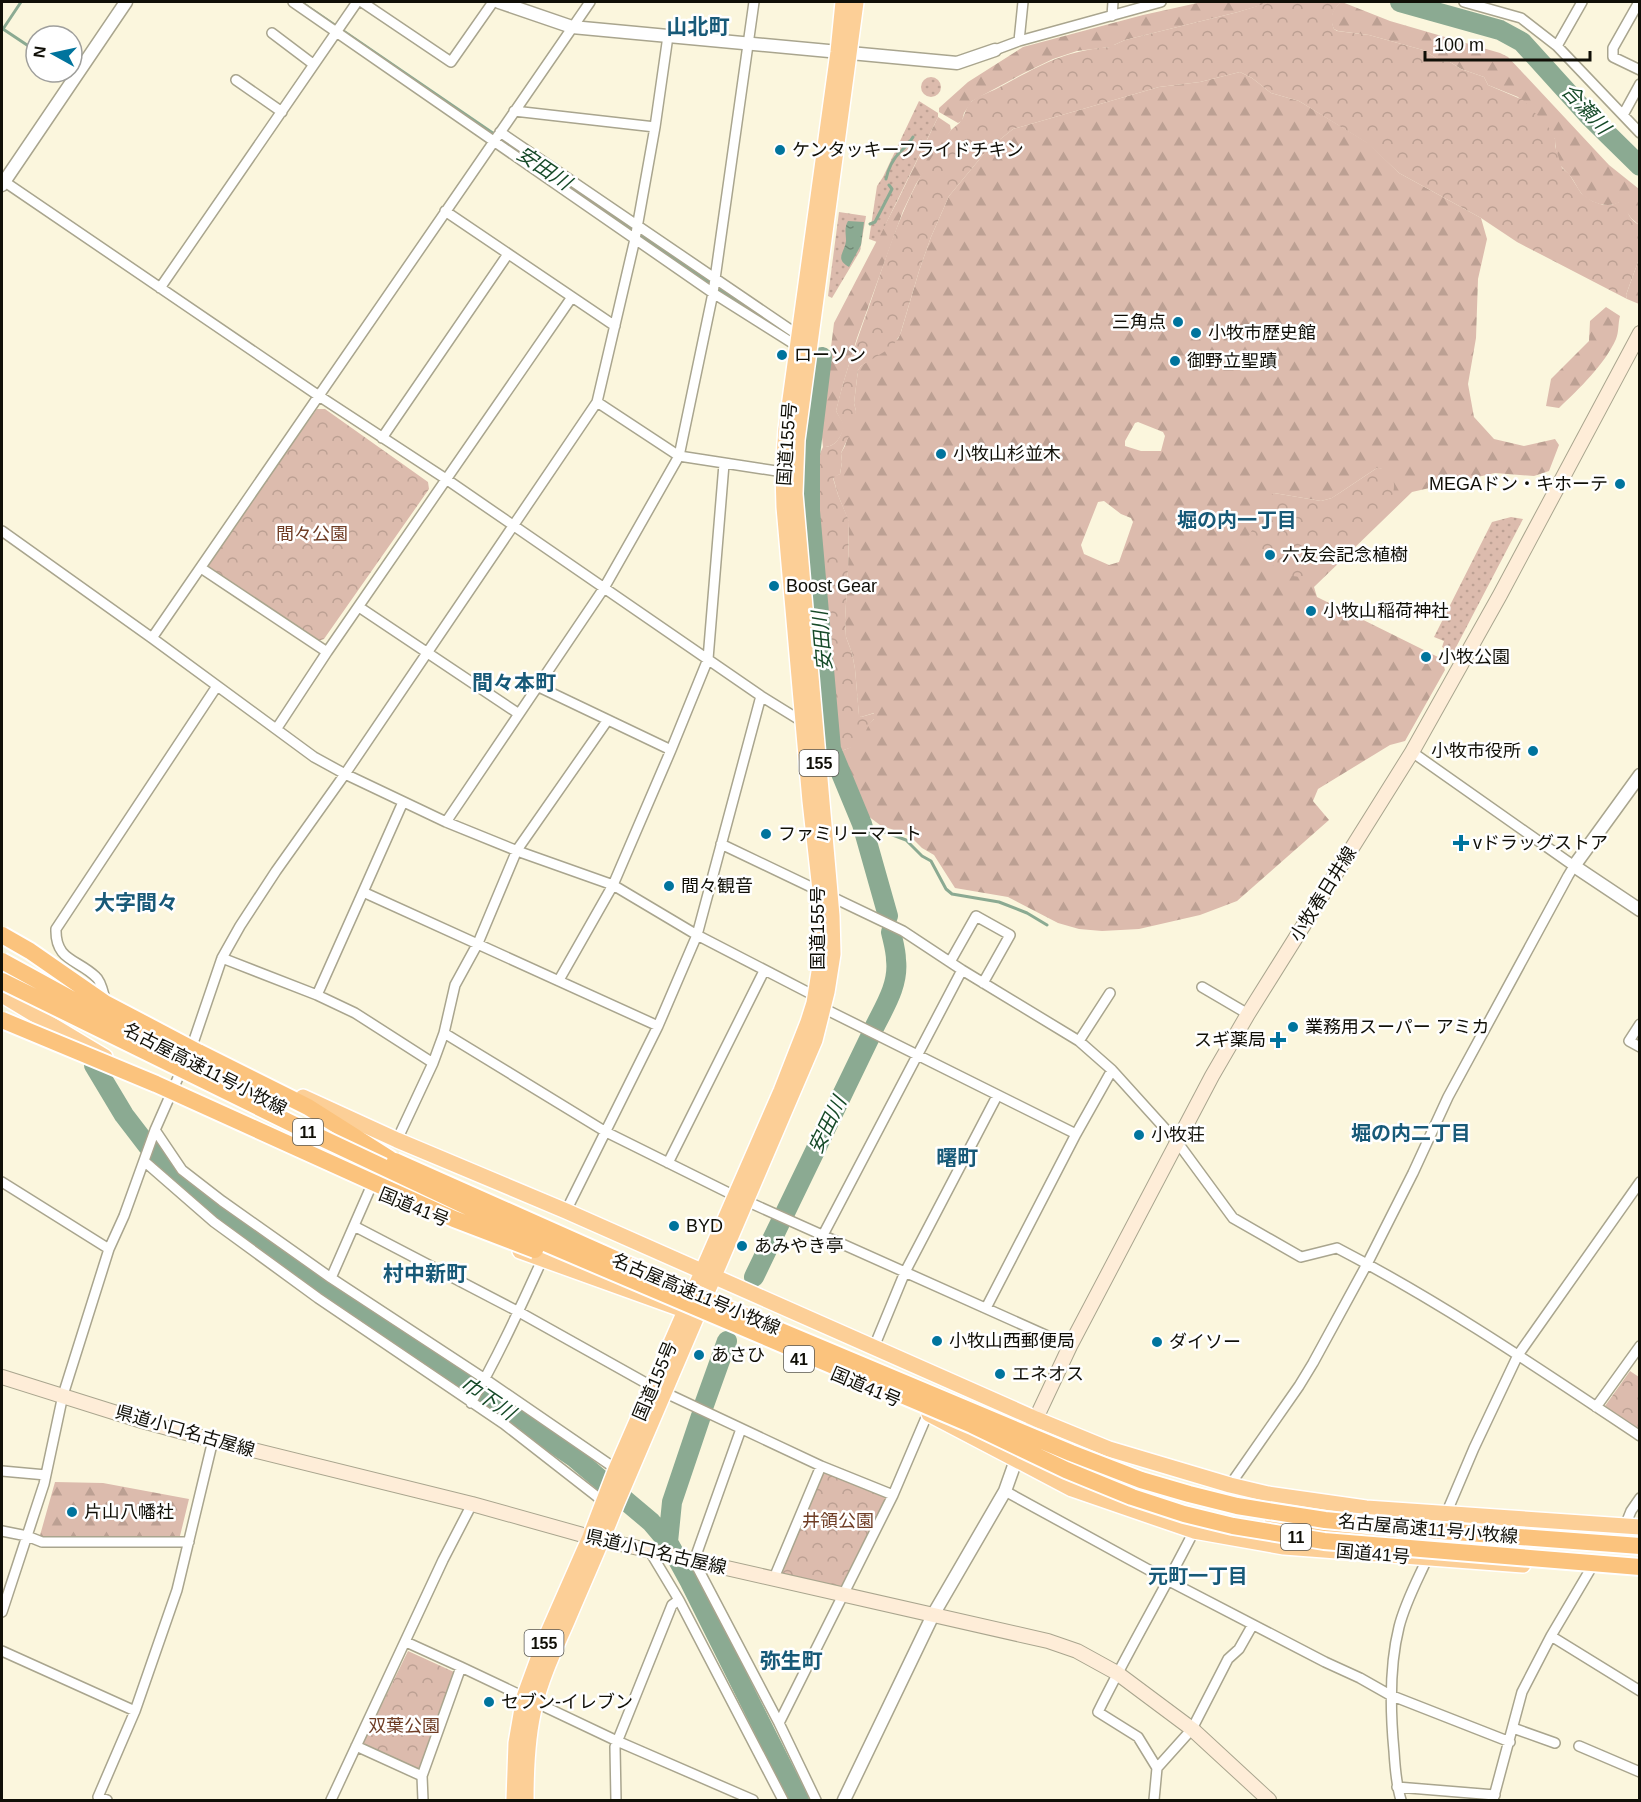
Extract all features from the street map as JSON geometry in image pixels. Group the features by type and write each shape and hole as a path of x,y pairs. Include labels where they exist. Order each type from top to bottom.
{"highway":[{"name":"国道155号","path":"825,893 795,494 797,440 844,53 843,2"},
{"name":"国道155号","path":"514,1800 516,1743 546,1637 596,1538 618,1478 741,1199 815,1040 817,1002 833,954 803,722 783,472 786,429 798,341 844,53 856,2"},
{"path":"2,935 30,951 114,1008 308,1107 390,1159"},
{"name":"41","path":"2,943 192,1046 397,1140 566,1211 1036,1419 1109,1449 1268,1494 1366,1508 1632,1526"},
{"name":"名古屋高速11号小牧線","path":"2,961 178,1058 390,1159 714,1303 1071,1454 1151,1483 1237,1506 1325,1520 1640,1546"},
{"name":"11","path":"2,981 332,1143 619,1276"},
{"name":"国道41号","path":"2,995 170,1097 370,1189 542,1260 691,1313 928,1413 1072,1489 1194,1531 1284,1547 1640,1573"},
{"path":"2,1020 156,1084 454,1219 579,1268 619,1276"},
{"name":"名古屋高速11号小牧線","path":"619,1276 972,1425 1066,1470 1184,1515 1233,1526 1364,1546 1640,1567"},
{"path":"972,1425 1127,1487 1205,1510 1387,1535 1640,1554"},
{"name":"国道155号","path":"526,1800 530,1700"}],"main road":[{"name":"小牧春日井線","path":"1017,1460 1070,1346 1212,1076 1248,1014 1412,752 1500,595 1640,333"},
{"name":"県道小口名古屋線","path":"2,1377 142,1421 472,1504 596,1538 1048,1641 1077,1651 1117,1673 1192,1729 1269,1800"}],"street":[{"path":"126,2 2,183 318,396 446,479 761,696 803,722"},
{"path":"293,2 339,28 493,141 713,292 798,341"},
{"path":"160,288 357,2"},
{"path":"362,2 451,62 493,2"},
{"path":"499,2 572,27 957,63 1019,41 1161,2"},
{"path":"152,638 590,2"},
{"path":"446,822 604,588 679,456 713,292 754,2"},
{"path":"1019,41 1023,2"},
{"path":"1112,16 1113,2"},
{"path":"1464,2 1521,18 1557,46 1640,133"},
{"path":"1557,46 1582,2"},
{"path":"1639,2 1613,48 1613,57 1640,70"},
{"path":"272,33 313,64"},
{"path":"2,1612 46,1475 63,1395 108,1249 124,1216 155,1130 192,1046 222,958 276,871 345,774 597,402 638,225 668,36"},
{"path":"236,80 282,112"},
{"path":"1623,115 1640,84"},
{"path":"514,111 655,127"},
{"path":"500,132 715,278 798,341"},
{"path":"535,169 541,160"},
{"path":"547,177 553,168"},
{"path":"559,185 565,176"},
{"path":"445,211 615,326"},
{"path":"382,438 508,254"},
{"path":"277,728 572,297"},
{"path":"597,402 679,456 783,472"},
{"path":"559,980 613,885 708,659 724,464"},
{"path":"2,531 314,757 446,822 613,885 817,1002 997,1096 1076,1134"},
{"path":"201,568 327,652"},
{"path":"359,607 519,714"},
{"path":"105,999 98,978 67,958 56,942 56,929 218,686"},
{"path":"538,687 671,750"},
{"path":"566,1211 658,1026 697,935 761,696"},
{"path":"397,1140 433,1063 444,1033 455,985 478,943 517,850 607,721"},
{"path":"1412,752 1640,910"},
{"path":"1230,1485 1299,1386 1367,1263 1448,1097 1568,876 1640,775"},
{"path":"317,995 403,802"},
{"path":"721,844 903,931 962,970 1079,1041 1112,1070 1178,1143 1233,1218 1301,1257 1337,1248 1367,1263 1518,1355 1640,1436"},
{"path":"363,892 658,1026"},
{"path":"950,962 976,916 1010,935 983,983"},
{"path":"222,958 317,995 355,1013 433,1063"},
{"path":"823,1235 962,970"},
{"path":"668,1163 764,971"},
{"path":"1202,987 1248,1014"},
{"path":"1079,1041 1110,993"},
{"path":"1640,1024 1629,1041 1640,1047"},
{"path":"444,1033 606,1132 741,1199 1070,1346"},
{"path":"986,1308 1076,1134 1112,1070"},
{"path":"874,1347 905,1272 997,1096"},
{"path":"155,1130 182,1170 222,1202 484,1381 618,1478"},
{"path":"144,1161 214,1222 318,1298 504,1424 609,1500"},
{"path":"2,1182 108,1249"},
{"path":"1446,1514 1518,1355 1640,1182"},
{"path":"331,1278 370,1189"},
{"path":"354,1226 519,1312 659,1389 821,1466 892,1495"},
{"path":"471,1402 519,1312 542,1260"},
{"path":"1596,1407 1640,1346"},
{"path":"779,1723 844,1595 928,1413"},
{"path":"741,1429 694,1561 779,1723 816,1800"},
{"path":"107,1800 98,1797 135,1711 177,1590 213,1440"},
{"path":"844,1800 933,1615 1005,1491 1017,1460"},
{"path":"774,1578 821,1466"},
{"path":"2,1471 46,1475"},
{"path":"1005,1491 1252,1626 1390,1695 1510,1742"},
{"path":"1632,1526 1631,1511 1640,1498"},
{"path":"331,1800 443,1560 472,1504"},
{"path":"2,1531 27,1536 42,1542 189,1542"},
{"path":"1157,1768 1138,1737 1098,1712 1194,1531"},
{"path":"649,1550 679,1600 783,1800"},
{"path":"1401,1800 1397,1787 1390,1695 1394,1654 1399,1625 1427,1559"},
{"path":"1397,1787 1494,1798 1522,1692 1551,1635 1590,1570"},
{"path":"616,1800 615,1747 672,1605 679,1600"},
{"path":"1154,1800 1157,1768 1192,1729 1228,1659 1239,1649 1252,1626"},
{"path":"1551,1635 1640,1691"},
{"path":"406,1642 739,1797 753,1800"},
{"path":"2,1651 135,1711"},
{"path":"423,1800 422,1776 461,1667"},
{"path":"1513,1728 1555,1743"},
{"path":"356,1746 422,1776"},
{"path":"1579,1746 1640,1772"}],"green space":[{"path":"1202,2 1270,2 1125,40 1114,45 1110,44 1110,47 1077,51 1053,59 972,101 962,121 958,123 939,112 939,108 968,82 1023,47"},
{"path":"1270,2 1342,2 1332,17 1334,29 1337,31 1369,35 1423,50 1441,61 1450,62 1461,69 1484,77 1488,85 1523,100 1550,129 1555,139 1562,168 1569,174 1581,193 1603,205 1622,201 1626,204 1630,216 1639,225 1639,259 1626,295 1627,299 1517,242 1481,218 1399,173 1367,143 1299,101 1271,93 1240,72 1200,82 1159,87 1013,129 988,149 949,196 919,271 900,335 892,347 858,370 854,403 855,423 841,453 840,474 833,478 849,521 845,620 846,637 855,669 859,715 861,717 875,713 874,719 866,730 864,743 841,751 838,745 816,515 816,471 823,447 835,443 844,426 836,411 848,368 895,232 925,169 951,130 962,119 972,101 1050,61 1077,52 1110,47 1110,44 1114,43 1114,45 1125,40"},
{"path":"1342,2 1390,21 1508,57 1609,165 1639,189 1639,225 1620,202 1610,205 1599,204 1589,200 1581,193 1561,166 1556,152 1555,139 1518,97 1488,85 1484,77 1461,69 1450,62 1441,61 1423,50 1369,35 1334,29 1332,14"},
{"path":"1240,72 1271,93 1299,101 1368,143 1399,173 1481,218 1487,239 1478,279 1476,338 1468,384 1474,417 1494,439 1524,446 1555,439 1559,445 1549,471 1534,476 1495,473 1412,492 1314,587 1317,597 1442,659 1445,670 1405,741 1390,745 1318,789 1313,801 1329,820 1237,901 1200,915 1139,929 1102,931 1079,929 1058,923 1008,897 955,888 934,855 922,848 910,836 880,825 868,816 841,751 855,745 874,719 874,713 859,716 855,669 846,637 845,620 849,522 833,477 840,474 841,453 856,411 854,403 858,370 898,339 931,237 949,196 988,149 1013,129 1159,87 1200,82","holes":["1138,422 1163,432 1165,436 1161,451 1141,451 1125,446 1125,441 1135,423","1377,468 1382,468 1245,551 1274,493 1321,501 1332,498","1104,501 1121,514 1131,518 1133,522 1119,562 1109,565 1084,554 1081,545 1098,502"]},
{"path":"927,77 935,77 941,83 941,91 935,97 927,97 921,91 921,83"},
{"path":"919,101 938,113 938,117 877,242 869,239 877,186"},
{"path":"938,117 950,125 951,130 916,184 903,211 857,338 843,384 836,411 845,426 835,443 823,447 821,428 834,323"},
{"path":"839,212 866,216 860,251 832,298 828,296"},
{"path":"1639,259 1639,304 1627,299 1626,295"},
{"path":"1606,307 1620,316 1617,336 1605,358 1591,376 1559,408 1546,406 1551,379 1589,341 1590,321"},
{"name":"間々公園","path":"317,409 325,409 428,482 429,489 324,639 318,641 210,569 207,561"},
{"path":"1377,468 1388,470 1393,478 1394,488 1391,499 1307,578 1293,576 1245,551 1245,544 1268,498 1274,493 1321,501 1332,498"},
{"path":"1511,517 1523,519 1453,653 1442,647 1444,641 1434,637 1492,522"},
{"path":"1630,1371 1639,1377 1639,1430 1605,1406"},
{"name":"井領公園","path":"821,1466 893,1495 844,1595 774,1578"},
{"path":"55,1482 103,1483 189,1499 179,1540 39,1539"},
{"name":"双葉公園","path":"408,1651 454,1672 420,1770 362,1745"}],"water":[{"path":"848,221 864,222 861,245 849,267 841,258"}],"waterway":[{"path":"21,2 3,29 24,43"},
{"name":"安田川","path":"301,2 633,229"},
{"name":"合瀬川","path":"1400,2 1500,30 1522,42 1589,116 1640,166"},
{"path":"886,179 895,158 913,137"},
{"path":"870,224 875,222 892,189 889,185"},
{"name":"安田川","path":"643,236 787,334"},
{"name":"安田川","path":"822,357 810,455 810,511 831,749 862,824 888,916"},
{"path":"874,828 906,840 922,856 931,861 946,889 952,894 999,902 1027,913 1047,925"},
{"name":"安田川","path":"875,1026 895,978 896,957 891,932"},
{"name":"安田川","path":"785,1213 870,1037"},
{"name":"巾下川","path":"94,1065 124,1115 147,1145 204,1198 341,1299 575,1458 651,1522 668,1542 690,1582 799,1800"},
{"name":"安田川","path":"754,1277 780,1223"},
{"name":"安田川","path":"704,1405 727,1341"},
{"name":"安田川","path":"668,1542 672,1502 701,1416"}],"place":[{"name":"ケンタッキーフライドチキン","path":"780,150"},
{"name":"三角点","path":"1178,322"},
{"name":"小牧市歴史館","path":"1196,333"},
{"name":"ローソン","path":"782,355"},
{"name":"御野立聖蹟","path":"1175,361"},
{"name":"小牧山杉並木","path":"941,454"},
{"name":"MEGAドン・キホーテ","path":"1620,484"},
{"name":"六友会記念植樹","path":"1270,555"},
{"name":"Boost Gear","path":"774,586"},
{"name":"小牧山稲荷神社","path":"1311,611"},
{"name":"小牧公園","path":"1426,657"},
{"name":"小牧市役所","path":"1533,751"},
{"name":"ファミリーマート","path":"766,834"},
{"name":"vドラッグストア","path":"1461,843"},
{"name":"間々観音","path":"669,886"},
{"name":"業務用スーパー アミカ","path":"1293,1027"},
{"name":"スギ薬局","path":"1278,1040"},
{"name":"小牧荘","path":"1139,1135"},
{"name":"BYD","path":"674,1226"},
{"name":"あみやき亭","path":"742,1246"},
{"name":"小牧山西郵便局","path":"937,1341"},
{"name":"ダイソー","path":"1157,1342"},
{"name":"あさひ","path":"699,1355"},
{"name":"エネオス","path":"1000,1374"},
{"name":"片山八幡社","path":"72,1512"},
{"name":"セブン-イレブン","path":"489,1702"}],"district":[{"name":"山北町","path":"698,27"},
{"name":"堀の内一丁目","path":"1237,520"},
{"name":"間々本町","path":"514,683"},
{"name":"大字間々","path":"136,903"},
{"name":"堀の内二丁目","path":"1411,1133"},
{"name":"曙町","path":"957,1158"},
{"name":"村中新町","path":"425,1274"},
{"name":"元町一丁目","path":"1198,1576"},
{"name":"弥生町","path":"791,1661"}]}
